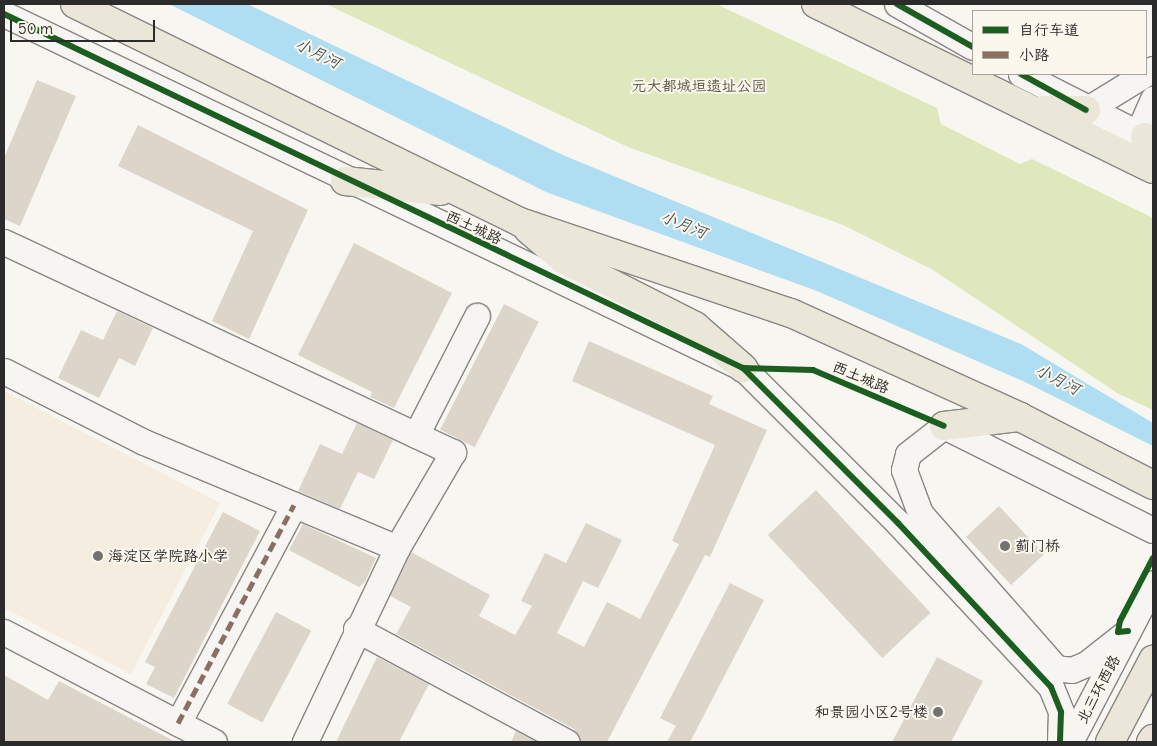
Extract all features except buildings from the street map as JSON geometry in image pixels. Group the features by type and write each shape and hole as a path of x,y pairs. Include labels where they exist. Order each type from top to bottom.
{"highway":[{"name":"西土城路","path":"75,4 520,222 791,312 1020,417 1153,485"},
{"path":"816,4 1038,110 1153,169"},
{"path":"1038,110 1086,110"},
{"path":"345,180 459,193"},
{"path":"520,222 563,260 695,326 743,368"},
{"path":"944,426 1020,417"},
{"path":"1110,742 1153,660"}],"street":[{"path":"897,4 972,45"},
{"name":"西土城路","path":"4,14 345,180 743,368 898,523 1051,687 1061,712 1060,742"},
{"path":"1024,75 1086,110 1150,141"},
{"path":"1086,110 1143,75"},
{"path":"1150,141 1141,126 1153,99"},
{"path":"4,242 453,452 397,548 356,629 305,742"},
{"path":"416,434 477,316"},
{"path":"4,371 144,442 397,548"},
{"path":"1128,631 1072,670 1056,668 920,513 904,470 908,454 944,426 1153,530"},
{"path":"178,724 294,505"},
{"name":"北三环西路","path":"1070,742 1153,583"},
{"path":"356,629 567,742"},
{"path":"4,632 214,742"},
{"path":"1042,742 1046,715"}],"shaded area":[{"name":"海淀区学院路小学","path":"4,391 220,503 131,674 4,608"}],"green space":[{"name":"元大都城垣遗址公园","path":"326,4 716,4 937,108 941,124 1020,164 1032,159 1153,218 1153,410 1117,393 933,270 843,225 628,147"}],"water":[{"name":"小月河","path":"169,4 247,4 565,156 1021,344 1153,423 1153,446 1025,382 817,291 546,192"}],"marked path":[{"path":"178,723 294,505"}],"cycle path":[{"path":"897,4 972,46"},
{"path":"4,14 743,368 813,370 944,426"},
{"path":"1023,75 1086,110"},
{"path":"743,368 898,523 1051,687 1061,712 1060,742"},
{"path":"1128,631 1118,632 1120,621 1153,558"}],"place":[{"name":"蓟门桥","path":"1005,546"},
{"name":"海淀区学院路小学","path":"98,556"},
{"name":"和景园小区2号楼","path":"938,712"}]}
